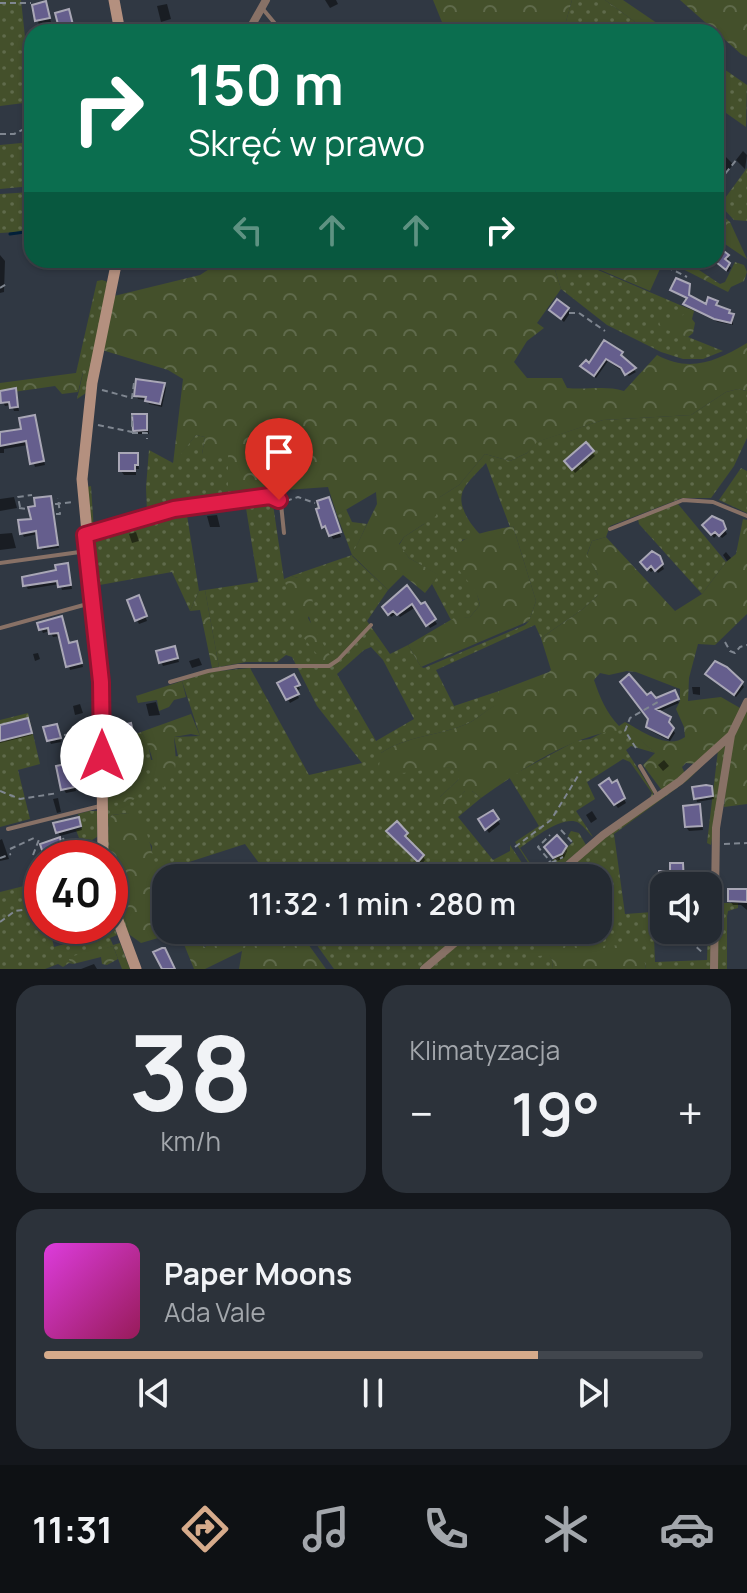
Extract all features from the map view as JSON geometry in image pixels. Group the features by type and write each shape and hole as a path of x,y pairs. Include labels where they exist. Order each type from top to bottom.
{"street":[{"path":"114,0 118,24"},
{"path":"253,24 264,4"},
{"path":"103,840 101,682 91,603 82,479 86,425 115,268"},
{"path":"714,969 715,845 731,735 747,702"},
{"path":"569,864 603,835 658,797 731,735"},
{"path":"127,944 136,969"},
{"path":"424,969 453,944"}],"lane":[{"path":"264,4 277,24"},
{"path":"85,535 174,509 270,496 277,498 281,504 284,533"},
{"path":"610,529 690,499 713,502 747,516"},
{"path":"0,563 87,551"},
{"path":"0,628 91,603"},
{"path":"170,682 238,666 329,666 371,625"},
{"path":"640,766 658,797"},
{"path":"8,829 102,806"}],"path":[{"path":"0,3 31,3"},
{"path":"8,128 10,134"},
{"path":"0,134 24,128"},
{"path":"724,174 737,159"},
{"path":"669,268 687,277"},
{"path":"0,288 8,283"},
{"path":"569,313 579,313 605,331"},
{"path":"102,390 132,398 134,383"},
{"path":"132,415 132,432"},
{"path":"96,425 147,433 147,439"},
{"path":"27,509 19,507 18,497 32,495"},
{"path":"284,502 298,497 315,503"},
{"path":"56,514 60,514 58,498"},
{"path":"57,504 70,502"},
{"path":"725,642 735,653 747,645"},
{"path":"636,748 625,731 630,718 658,702"},
{"path":"64,735 92,733"},
{"path":"515,847 551,820 581,771"},
{"path":"82,789 80,775 91,779"},
{"path":"0,791 20,799 58,793"},
{"path":"561,830 572,842"},
{"path":"548,864 550,861 538,847 550,835"},
{"path":"10,849 34,838"},
{"path":"715,845 747,843"},
{"path":"0,858 11,854"},
{"path":"0,922 15,911 24,910"},
{"path":"693,944 707,958"}],"green space":[{"path":"0,0 21,0 24,103 0,106"},
{"path":"433,0 572,0 565,24 443,24"},
{"path":"572,0 605,0 638,24 565,24"},
{"path":"605,0 623,0 658,24 638,24"},
{"path":"680,0 747,0 747,57 724,39 724,24 707,24"},
{"path":"724,69 747,85 746,127 724,112"},
{"path":"24,143 24,187 0,189 0,145"},
{"path":"747,168 747,221 734,220 724,209 724,200"},
{"path":"24,192 24,232 0,233 0,194"},
{"path":"724,216 730,222 747,259 724,243"},
{"path":"735,262 744,265 747,272 744,281 731,287 728,292 681,268 696,268 720,284 725,282"},
{"path":"211,268 554,268 561,289 537,323 544,328 527,341 514,362 527,378 562,378 567,388 624,391 657,355 692,364 725,355 747,343 747,391 738,389 726,392 691,415 603,420 537,442 527,453 510,461 485,454 459,485 440,497 436,516 404,537 399,544 409,558 439,575 425,593 403,575 388,590 352,555 377,504 376,492 337,515 328,487 228,494 228,454 202,454 205,437 196,435 173,464 183,379 168,370 102,350 114,296 200,275"},
{"path":"554,268 593,268 694,311 683,335 723,351 703,359 683,359 661,352 607,325 561,289"},
{"path":"596,268 660,268 650,291"},
{"path":"97,281 108,282 86,393 77,399 83,373 76,373"},
{"path":"690,309 694,311 692,319 695,323 693,333 688,337 661,328 658,318 678,319"},
{"path":"83,372 78,392 62,394 55,386 0,394 0,383"},
{"path":"738,389 747,391 747,438 734,466 711,498 682,498 610,526 606,537 592,541 587,554 598,575 598,595 583,609 541,638 535,625 436,670 454,706 499,691 497,705 468,723 401,743 381,753 398,773 437,767 460,771 459,779 440,797 458,797 465,791 472,791 481,798 458,817 493,860 510,851 510,845 523,864 260,864 245,844 183,864 155,864 152,846 128,813 112,815 108,820 107,840 108,773 124,771 116,781 136,789 140,758 135,752 133,735 141,732 148,743 151,760 178,756 174,737 200,736 182,681 209,672 250,668 309,775 362,763 317,706 292,657 286,655 277,662 246,662 219,667 205,590 258,582 245,502 186,509 199,591 190,611 172,572 94,586 90,542 94,534 87,487 91,486 94,531 147,513 149,450 173,463 196,435 205,437 202,454 229,454 228,494 271,491 284,579 312,627 298,578 291,576 352,555 337,515 346,509 352,522 367,524 352,556 388,590 367,621 390,654 408,645 424,668 525,625 536,601 513,526 510,527 486,463 466,486 461,499 467,516 481,535 462,540 480,605 470,617 451,620 432,584 438,575 409,558 399,545 404,537 424,524 440,497 459,485 485,454 510,461 527,453 536,442 603,420 691,415 726,392","holes":["371,647 383,660 414,719 376,741 337,674"]},
{"path":"741,468 747,471 747,513 719,500"},
{"path":"678,504 726,562 702,594 639,524 638,519"},
{"path":"743,519 747,520 747,614 715,645 698,644 689,678 688,701 721,697 747,712 747,804 724,807 726,735 695,764 686,763 682,767 685,774 663,792 643,765 655,753 629,730 610,731 571,744 532,764 481,798 472,791 465,791 458,798 456,807 443,808 440,797 459,779 459,771 444,767 398,773 379,766 381,753 391,747 468,723 496,705 499,691 551,670 541,638 598,595 598,575 587,555 592,541 606,537 675,611 702,594 726,562 736,554","holes":["636,672 680,689 676,709 685,737 663,740 625,722 619,726 614,721 594,680 600,673"]},
{"path":"513,526 536,601 529,621 421,667 408,645 454,618 470,617 480,605 474,588 457,567 453,557 455,548 470,537"},
{"path":"291,576 298,578 312,591 313,608 308,618 332,659 324,663 303,637 284,579"},
{"path":"205,590 219,667 212,668 200,610 190,611 199,591"},
{"path":"182,681 186,697 174,700 169,707 159,711 157,700 138,703 136,696"},
{"path":"28,713 40,764 18,770 30,819 0,827 0,720"},
{"path":"191,714 200,736 174,737 175,770 163,788 141,732"},
{"path":"608,730 630,730 655,753 631,746 626,750 653,792 653,796 606,830 650,798 652,793 630,762 623,759 587,782 595,799 576,811 593,837 579,823 557,824 520,848 529,864 515,842 539,826 509,777 576,741 590,739"},
{"path":"726,743 711,845 707,843 718,750 688,780 614,834 625,914 650,912 650,944 654,944 655,962 707,960 707,944 711,944 711,969 646,969 645,963 597,946 612,944 612,864 573,864"},
{"path":"135,752 148,775 137,786 137,796 132,801 112,803 110,800 116,781"},
{"path":"97,811 97,837 92,840 79,838 76,830 82,828 78,814"},
{"path":"128,813 142,824 156,864 152,864 152,940 141,943 130,935 128,928 128,840 109,840 108,820 112,815"},
{"path":"571,831 579,833 586,845 563,864 554,864 552,861 573,842 568,836"},
{"path":"24,886 24,944 53,944 54,947 65,944 120,944 130,969 122,969 113,946 69,960 73,964 63,967 58,964 45,969 0,969 0,892"},
{"path":"722,903 738,903 738,908 728,911 727,916 727,969 716,969 717,944 722,944"},
{"path":"184,944 205,947 209,944 308,944 326,969 239,969 242,951 205,969 194,969"},
{"path":"316,944 450,944 419,969 334,969"},
{"path":"458,944 552,944 549,954 552,969 427,969"},
{"path":"545,944 631,945 646,969 552,969 553,962 549,955 538,956 537,950"},
{"path":"113,946 118,959 107,965 102,964 101,957 73,964 69,960 69,957"}],"building":[{"path":"46,1 50,18 35,21 32,5"},
{"path":"69,9 73,24 58,24 55,13"},
{"path":"724,251 729,255 725,259 730,263 726,270"},
{"path":"676,278 690,284 689,295 706,304 708,297 718,301 716,305 730,310 729,313 734,314 731,323 714,319 683,304 687,298 670,290"},
{"path":"557,299 569,308 561,319 549,310"},
{"path":"604,340 623,352 621,355 636,368 625,375 621,368 606,359 594,376 580,366 586,360 589,363"},
{"path":"136,379 165,383 160,404 145,401 146,397 134,396"},
{"path":"16,388 18,407 10,408 9,402 1,403 0,391"},
{"path":"132,414 147,414 147,430 133,431"},
{"path":"35,415 44,461 30,464 26,441 0,446 0,432 21,429 19,418"},
{"path":"586,442 594,451 572,470 564,461"},
{"path":"119,453 138,453 135,471 119,471"},
{"path":"51,496 58,545 38,548 36,531 20,534 18,520 31,519 28,507 35,506 34,498"},
{"path":"329,497 341,532 329,536 325,526 322,528 316,509 319,508 317,501"},
{"path":"712,516 723,521 726,529 719,536 715,532 711,535 702,525"},
{"path":"652,551 660,556 663,564 655,571 651,566 647,570 640,562"},
{"path":"68,563 71,585 58,587 57,581 23,586 22,577 56,570 55,565"},
{"path":"407,585 421,604 425,602 436,619 426,626 412,604 397,615 393,611 388,615 382,607"},
{"path":"139,595 147,616 135,621 127,600"},
{"path":"62,616 69,643 77,641 82,663 66,667 58,633 49,634 48,628 39,630 37,623"},
{"path":"175,646 178,658 159,663 156,651"},
{"path":"715,661 743,682 734,695 705,674"},
{"path":"294,674 300,685 295,687 299,694 286,700 277,683"},
{"path":"629,674 647,695 651,692 656,698 675,690 679,699 656,709 671,717 669,722 674,728 668,738 646,727 648,719 620,682"},
{"path":"28,718 32,733 0,741 0,725"},
{"path":"131,723 135,741 123,744 118,726"},
{"path":"57,724 61,738 47,741 43,727"},
{"path":"70,763 75,787 61,790 56,766"},
{"path":"609,778 612,783 617,780 625,798 614,805 599,785"},
{"path":"712,786 713,796 694,799 692,787"},
{"path":"700,804 702,826 685,827 683,806"},
{"path":"493,810 499,819 485,830 478,819"},
{"path":"79,817 81,826 56,833 53,823"},
{"path":"397,821 408,833 405,836 424,855 418,862 386,831"},
{"path":"557,835 567,846 562,854 553,858 544,847"},
{"path":"670,863 683,863 683,872 659,872 670,871"},
{"path":"728,889 747,889 747,902 728,901"},
{"path":"165,948 175,969 162,969 153,952"}],"waterway":[{"path":"10,234 24,232"}],"route":[{"path":"102,756 101,682 85,535 174,509 270,496 279,500"}]}
